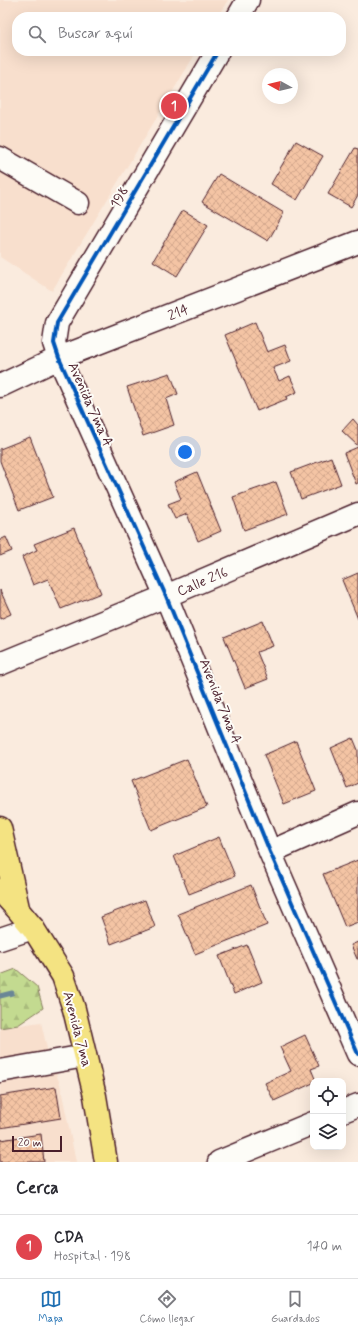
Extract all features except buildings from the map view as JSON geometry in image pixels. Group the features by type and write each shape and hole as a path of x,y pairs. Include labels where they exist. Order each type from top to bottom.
{"main road":[{"name":"Avenida 7ma","path":"0,828 18,910"},
{"name":"Avenida 7ma","path":"0,890 33,928 63,976 74,1009 95,1096 106,1162"}],"street":[{"path":"241,12 248,0"},
{"name":"198","path":"59,358 54,343 57,323 215,56"},
{"path":"0,158 78,203"},
{"name":"214","path":"0,386 59,358 358,242"},
{"name":"Avenida 7ma A","path":"59,358 166,596 270,852 358,1054"},
{"name":"Calle 216","path":"0,664 166,596 358,514"},
{"path":"270,852 358,813"},
{"path":"0,939 33,928"},
{"path":"0,1071 85,1056"},
{"path":"346,1110 358,1105"},
{"path":"219,1162 310,1124"}],"shaded area":[{"path":"0,0 228,0 220,12 12,12 12,56 194,56 52,291 0,257"},
{"path":"41,1022 48,1053 60,1084 76,1162 0,1162 0,1028"}],"green space":[{"path":"16,969 37,987 43,1008 18,1025 0,1028 0,975"}],"waterway":[{"path":"0,996 12,993"}],"cycle path":[{"path":"215,56 57,323 54,343 59,358 166,596 270,852 358,1054"}],"place":[{"name":"CDA","path":"174,106"}]}
